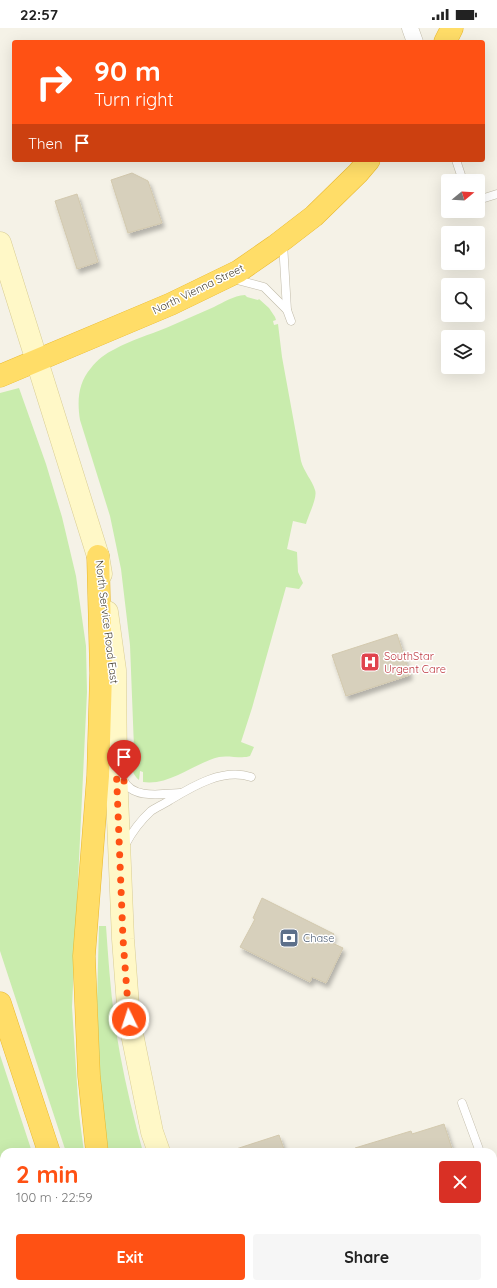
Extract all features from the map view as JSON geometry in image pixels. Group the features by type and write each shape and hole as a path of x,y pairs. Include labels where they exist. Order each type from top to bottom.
{"highway":[{"path":"446,40 452,28"},
{"name":"North Vienna Street","path":"0,376 171,304 238,271 314,216 367,162"},
{"path":"97,1148 89,1076 84,956 99,752 101,673 98,556"},
{"path":"0,1004 48,1148"}],"main road":[{"name":"North Service Road East","path":"0,243 98,556 116,670 116,762 123,939 129,1019 152,1132 158,1148"}],"street":[{"path":"410,28 414,40"}],"lane":[{"path":"457,162 461,174"},
{"path":"485,198 497,194"},
{"path":"282,240 287,310 291,321"},
{"path":"226,277 264,287 287,310"},
{"path":"116,762 129,789 139,793 181,793"},
{"path":"120,854 130,835 140,822 152,811 181,793 202,782 219,777 234,774 251,777"},
{"path":"462,1103 479,1148"}],"green space":[{"path":"245,295 247,297 259,299 269,308 275,317 276,320 273,321 274,325 278,324 282,357 301,461 316,493 306,524 293,521 287,549 297,552 298,572 303,583 299,589 286,587 241,742 254,747 250,756 219,757 163,781 143,782 143,772 140,771 139,780 132,770 129,749 134,748 130,645 121,569 110,516 80,420 79,399 81,386 83,380 96,362 108,353 127,343 166,328 236,297"},
{"path":"19,388 46,464 62,517 76,576 86,646 87,692 72,1007 79,1114 83,1148 65,1148 0,951 0,393"},
{"path":"99,926 106,926 111,990 117,1038 133,1115 142,1148 108,1148 100,1085 97,1001"},
{"path":"0,1055 31,1148 0,1148"}],"building":[{"path":"132,173 148,181 162,223 128,233 111,180"},
{"path":"77,194 98,262 77,269 55,201"},
{"name":"SouthStar Urgent Care","path":"397,634 410,675 346,696 332,655"},
{"name":"Chase","path":"262,898 334,934 330,942 343,948 326,983 312,977 310,982 240,947 255,919 253,918"},
{"path":"444,1124 452,1148 355,1148 411,1131 412,1134"},
{"path":"279,1135 284,1148 239,1148"}],"place":[{"name":"SouthStar Urgent Care","path":"370,662"},
{"name":"Chase","path":"289,938"}],"route":[{"path":"124,781 116,762 123,939 129,1019"}]}
